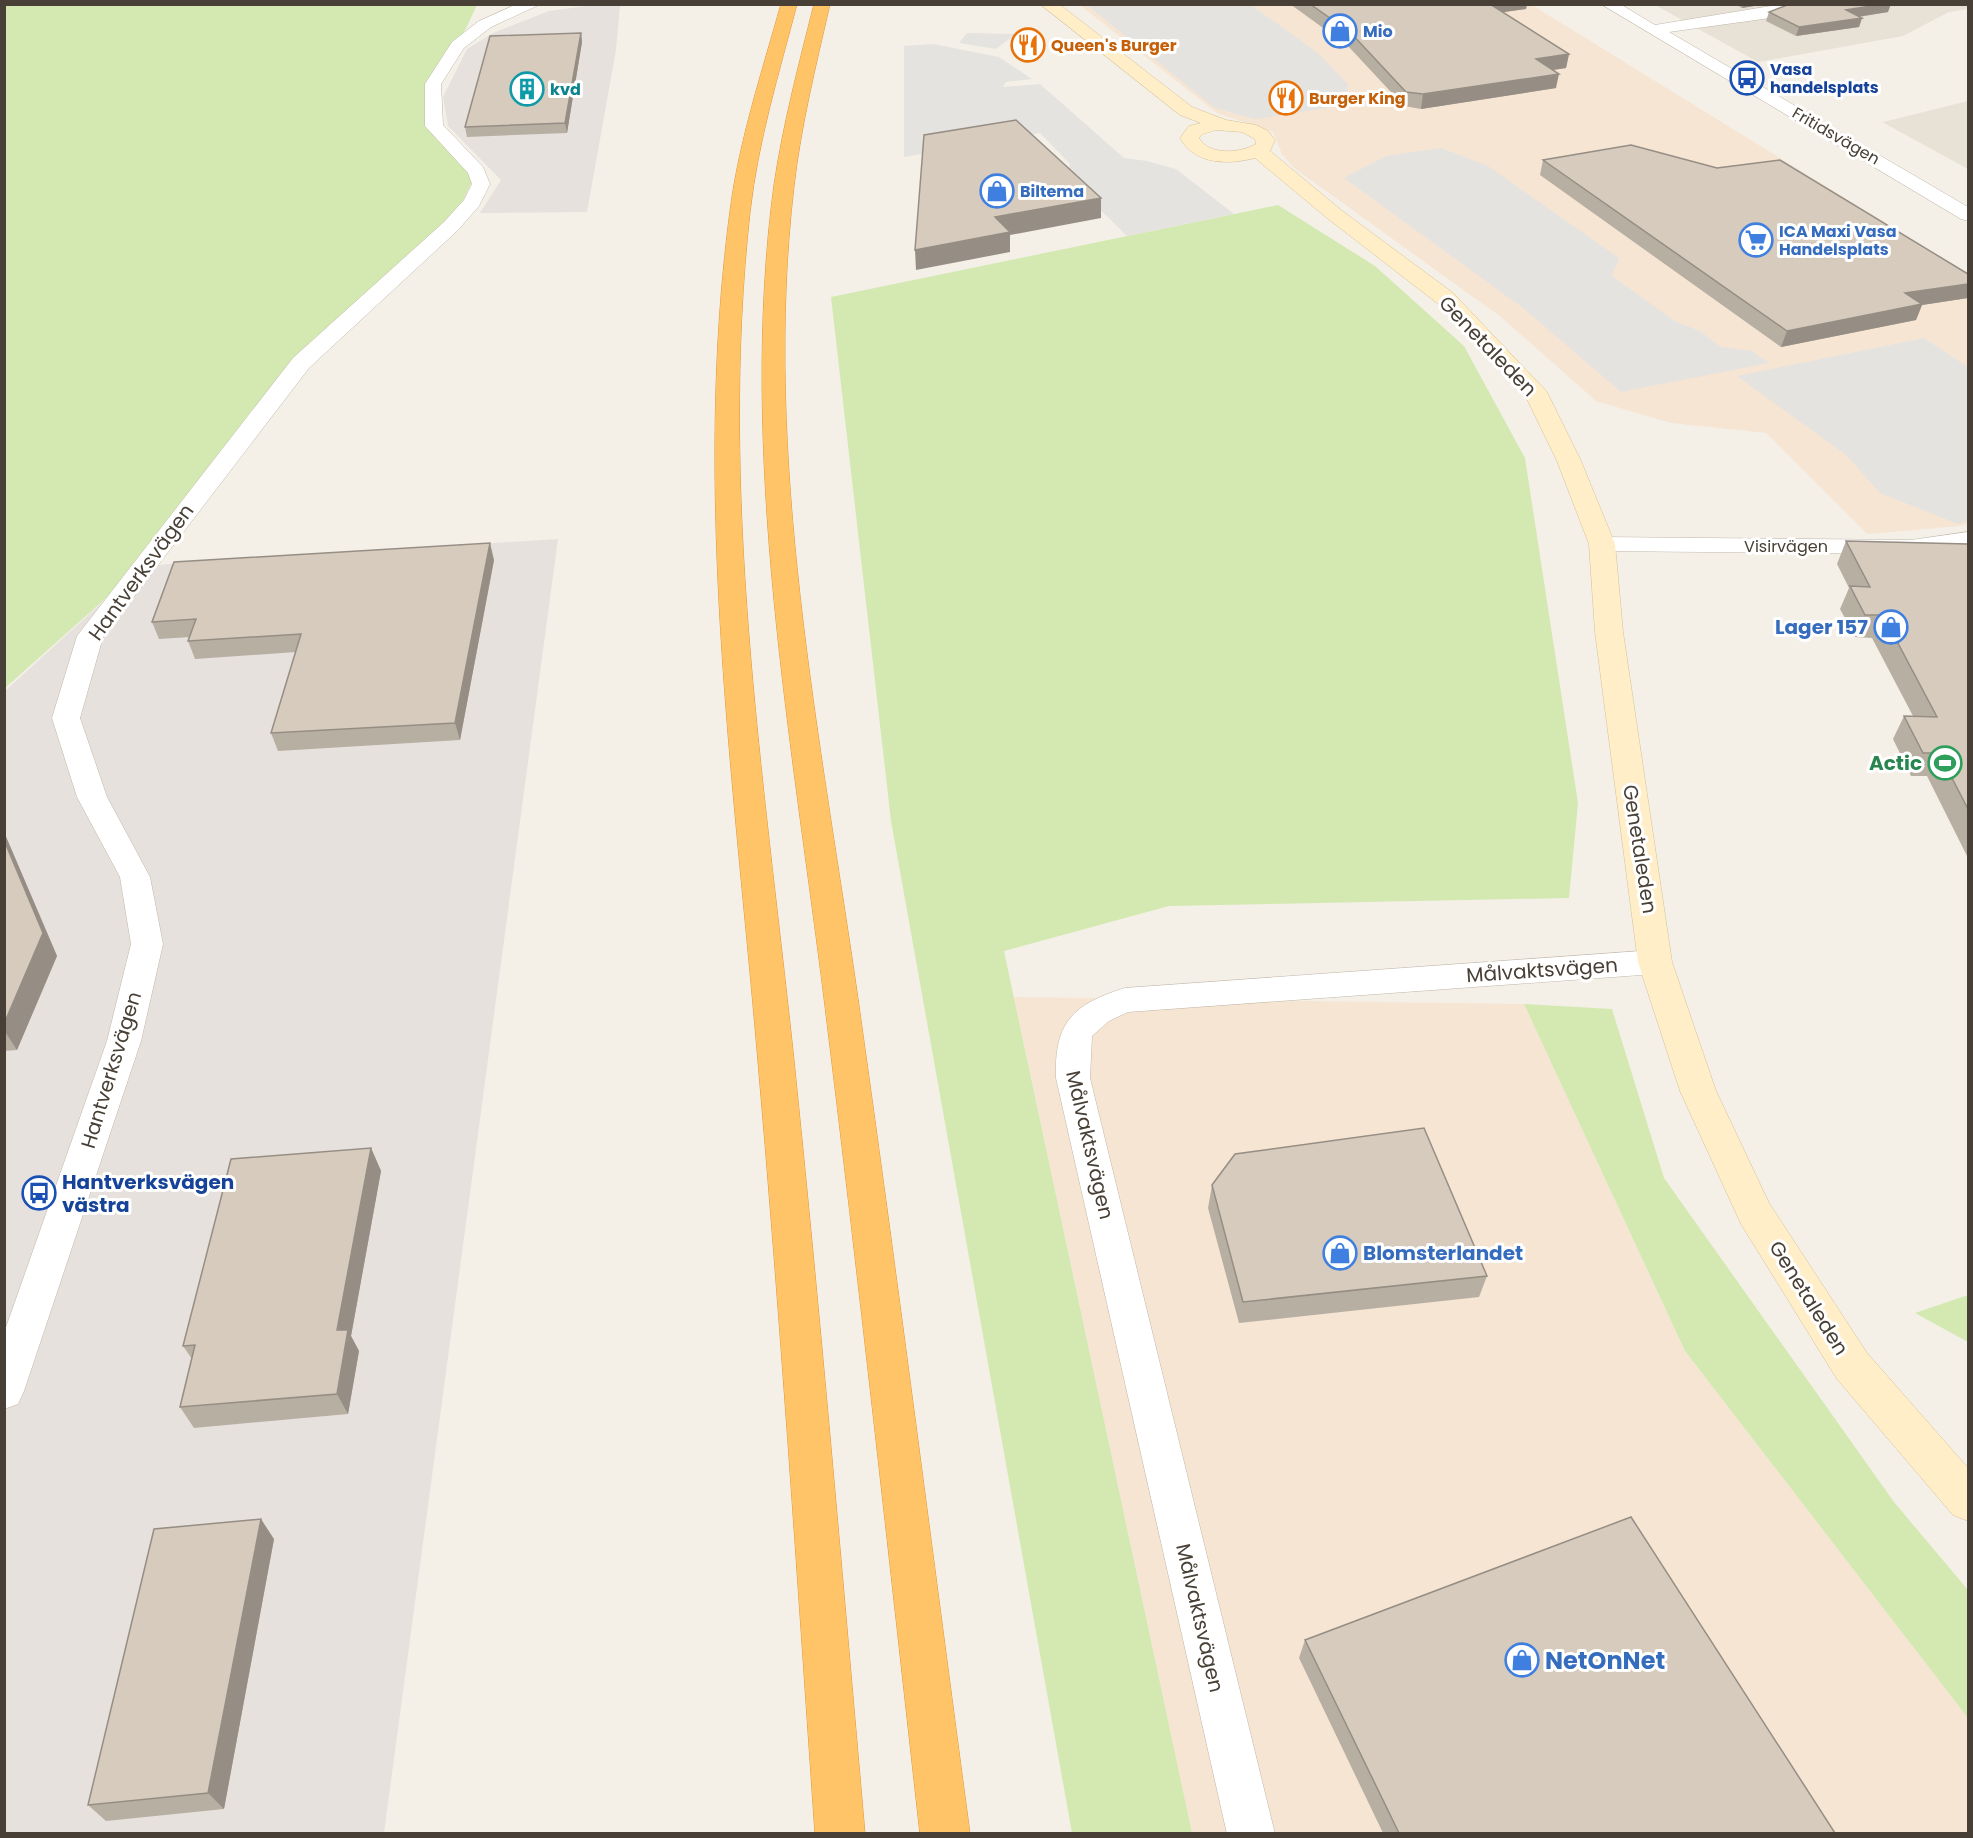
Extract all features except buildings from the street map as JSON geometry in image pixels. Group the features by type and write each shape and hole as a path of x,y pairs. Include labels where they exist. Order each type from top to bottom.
{"highway":[{"path":"789,4 765,93 741,207 728,360 726,462 740,690 796,1272 840,1833"},
{"path":"822,4 800,94 781,208 774,365 777,460 798,674 875,1256 945,1833"}],"main road":[{"name":"Genetaleden","path":"1048,4 1186,111 1223,125 1244,127 1261,134 1266,143 1258,152 1233,156 1211,154 1194,147 1189,138 1196,130 1223,125"},
{"name":"Genetaleden","path":"1186,111 1196,130"},
{"name":"Genetaleden","path":"1258,152 1334,214 1445,298 1535,392 1569,461 1602,544 1609,632 1655,962 1698,1091 1755,1213 1852,1366 1968,1500"},
{"name":"Genetaleden","path":"1233,156 1334,214"}],"street":[{"name":"Hantverksvägen","path":"4,1391 124,1041 147,944 135,877 92,797 66,718 90,636 301,363 451,226 472,202 481,184 477,171 434,126 433,84 458,45 467,36 509,12 534,4"},
{"name":"Fritidsvägen","path":"1608,4 1834,134 1968,215"},
{"path":"1651,30 1790,6"},
{"name":"Visirvägen","path":"1602,544 1911,547 1968,539"},
{"name":"Målvaktsvägen","path":"1251,1833 1073,1078 1071,1051 1075,1033 1102,1008 1125,1000 1655,962"}],"shaded area":[{"path":"1968,4 1968,9 1949,12 1903,36 1758,62 1655,5"},
{"path":"594,5 620,5 616,50 587,212 480,213 501,180 448,126 443,97 467,49 493,33 549,11"},
{"name":"Vasa handelsplats","path":"1080,5 1532,5 1968,274 1968,523 1960,526 1867,534 1766,433 1671,423 1596,401 1501,317 1294,168 1282,154 1273,132 1217,113"},
{"path":"1087,5 1251,5 1318,53 1348,84 1347,105 1255,119 1215,108"},
{"path":"967,33 1016,34 996,49 959,43"},
{"path":"933,44 999,57 1032,79 1006,82 1003,87 1040,84 1124,158 1147,161 1176,169 1234,214 1127,236 1067,177 1070,164 1040,133 904,157 904,46"},
{"path":"1968,101 1968,169 1882,122 1883,122"},
{"path":"1441,148 1488,166 1619,258 1612,276 1676,322 1700,331 1721,347 1752,351 1769,363 1621,392 1523,308 1344,178 1386,156"},
{"path":"1924,338 1968,367 1968,520 1958,524 1880,493 1846,455 1737,376"},
{"path":"558,539 384,1833 5,1834 5,691 142,566"},
{"path":"1014,997 1524,1004 1685,1351 1968,1718 1968,1833 1192,1833"}],"green space":[{"path":"5,5 477,5 458,45 433,84 434,126 477,171 451,226 357,310 142,566 5,688"},
{"path":"1278,205 1375,266 1464,346 1525,458 1578,803 1569,898 1169,906 1004,951 1192,1833 1072,1833 891,821 831,297"},
{"path":"1524,1004 1612,1009 1664,1178 1894,1502 1968,1590 1968,1718 1685,1351"},
{"path":"1968,1295 1968,1342 1915,1313"}],"place":[{"name":"Mio","path":"1340,31"},
{"name":"Queen's Burger","path":"1028,45"},
{"name":"Vasa handelsplats","path":"1747,78"},
{"name":"kvd","path":"527,89"},
{"name":"Burger King","path":"1286,98"},
{"name":"Biltema","path":"997,191"},
{"name":"ICA Maxi Vasa Handelsplats","path":"1756,240"},
{"name":"Lager 157","path":"1891,627"},
{"name":"Actic","path":"1945,763"},
{"name":"Hantverksvägen västra","path":"39,1193"},
{"name":"Blomsterlandet","path":"1340,1253"},
{"name":"NetOnNet","path":"1522,1660"}]}
